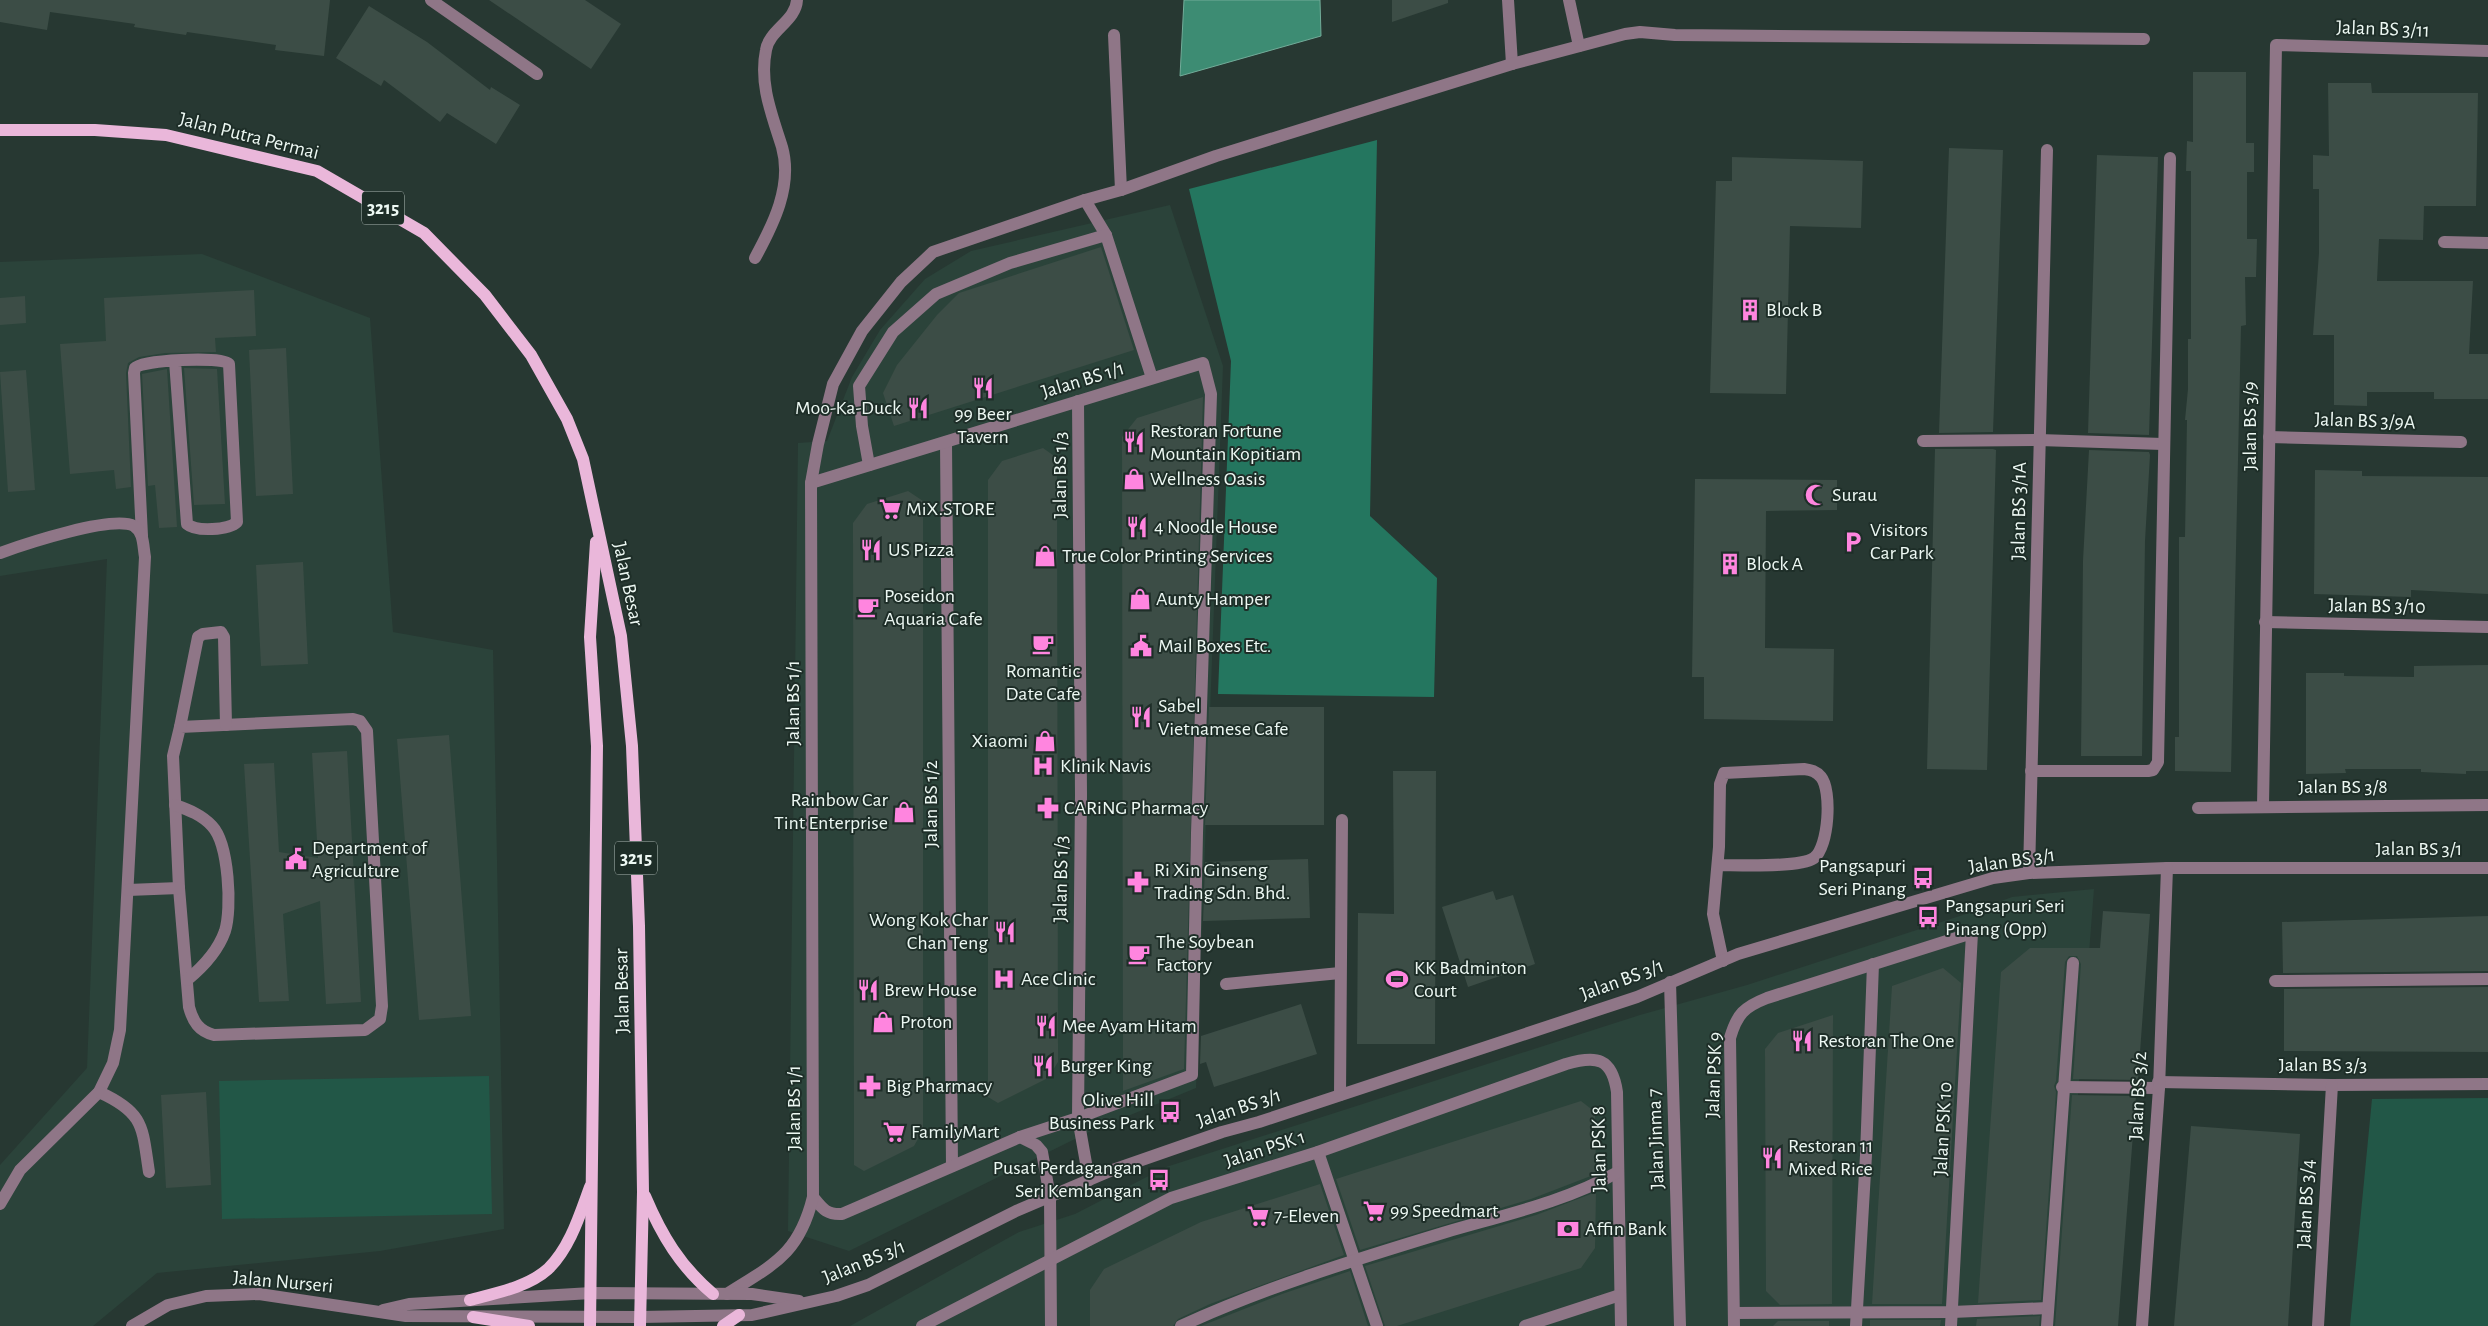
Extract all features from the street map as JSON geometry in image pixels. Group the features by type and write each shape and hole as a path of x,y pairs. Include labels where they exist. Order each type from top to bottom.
{"main road":[{"name":"Jalan Putra Permai","path":"0,130 95,130 166,135 255,155 317,171 424,233 485,295 531,355 567,419 583,459 597,528"},
{"name":"Jalan Besar","path":"590,1322 594,1176 592,1030 597,746 590,637 597,528"},
{"name":"Jalan Besar","path":"597,528 621,636 632,746 639,926 644,1192 640,1322"},
{"path":"470,1300 516,1287 548,1269 574,1233 594,1176"},
{"path":"644,1192 656,1222 680,1263 713,1294"},
{"path":"723,1326 739,1315"},
{"path":"473,1317 529,1326"}],"street":[{"path":"431,0 537,74"},
{"path":"755,258 776,218 784,185 782,148 774,128 766,92 764,73 766,49 774,33 792,14 797,0"},
{"path":"1508,0 1512,64"},
{"path":"1569,0 1579,46"},
{"path":"811,483 818,444 833,384 862,331 901,282 933,252 1216,156 1512,64 1625,34 1640,32 1675,35 2144,39"},
{"path":"1114,35 1120,190"},
{"name":"Jalan BS 3/11","path":"2276,45 2488,50"},
{"name":"Jalan BS 3/9","path":"2263,806 2276,45"},
{"name":"Jalan BS 3/1A","path":"2029,873 2047,150"},
{"path":"2031,771 2148,771 2156,766 2159,710 2170,158"},
{"path":"1085,200 1106,235 1152,378"},
{"path":"869,465 862,426 859,386 893,332 936,294 1010,264 1106,235"},
{"path":"2444,242 2488,243"},
{"path":"0,1204 20,1170 99,1092 113,1063 120,1030 144,586 134,373 138,364 175,361 220,359 229,364 238,516 233,525 196,529 187,524 175,361"},
{"name":"Jalan BS 1/1","path":"727,1294 789,1251 801,1235 813,1197 811,483 1203,363 1211,394 1196,833 1192,1075 1078,1118"},
{"name":"Jalan BS 1/3","path":"1078,401 1081,804 1078,1118 1089,1180"},
{"name":"Jalan BS 3/9A","path":"2269,437 2460,442"},
{"path":"1923,441 2039,440 2163,444"},
{"name":"Jalan BS 1/2","path":"946,442 952,1166"},
{"path":"0,553 71,531 121,522 135,527 142,536"},
{"name":"Jalan BS 3/10","path":"2265,622 2488,627"},
{"path":"180,727 226,725 353,719 364,725 367,731 382,1006 380,1019 365,1030 214,1035 203,1032 192,1018 179,888 173,756 198,637 210,632 221,632 224,637 226,725"},
{"path":"1718,866 1790,864 1806,862 1815,857 1821,849 1825,836 1827,792 1822,778 1814,771 1804,769 1724,773 1720,784 1718,866 1713,914 1723,961"},
{"path":"176,805 197,814 213,827 225,856 228,918 224,932 208,960 187,980"},
{"name":"Jalan BS 3/8","path":"2198,808 2488,805"},
{"path":"1340,1095 1342,820"},
{"name":"Jalan BS 3/1","path":"590,1322 640,1322 752,1315 836,1296 868,1284 1089,1180 1222,1132 1259,1122 1637,996 1738,954 1879,910 1993,878 2029,873 2167,868 2488,868"},
{"name":"Jalan BS 3/2","path":"2142,1326 2158,1085 2167,868"},
{"path":"128,890 179,888"},
{"name":"Jalan PSK 9","path":"1734,1320 1730,1038 1735,1021 1749,1005 1972,933"},
{"name":"Jalan PSK 10","path":"1951,1326 1972,933"},
{"path":"2047,1326 2062,1088 2073,963"},
{"path":"1856,1320 1873,964"},
{"path":"1226,984 1340,972"},
{"path":"2275,981 2488,978"},
{"name":"Jalan Jinma 7","path":"1670,982 1680,1326"},
{"name":"Jalan PSK 1","path":"922,1326 940,1321 1171,1198 1318,1152 1576,1061 1596,1059 1603,1062 1611,1069 1617,1092"},
{"name":"Jalan BS 3/3","path":"2062,1088 2158,1085 2488,1084"},
{"name":"Jalan BS 3/4","path":"2318,1326 2332,1085"},
{"path":"99,1092 129,1109 141,1123 149,1172"},
{"name":"Jalan PSK 8","path":"1617,1092 1621,1326"},
{"path":"813,1197 824,1211 832,1215 842,1214 1020,1137 1078,1118"},
{"path":"1020,1137 1036,1145 1042,1152 1050,1197 1051,1326"},
{"path":"1318,1152 1356,1259 1377,1326"},
{"path":"1181,1326 1356,1259 1553,1200 1596,1185 1618,1172"},
{"name":"Jalan Nurseri","path":"132,1326 168,1305 206,1296 259,1294 406,1316 590,1322"},
{"name":"Jalan BS 3/1","path":"591,1294 752,1294 806,1302"},
{"name":"Jalan Nurseri","path":"378,1311 409,1304 591,1294"},
{"path":"1525,1326 1620,1295"},
{"path":"1734,1320 1856,1320 1952,1312 2048,1308"}],"shaded area":[{"path":"1184,0 1320,0 1321,36 1180,76"},
{"path":"1377,140 1370,516 1437,578 1434,697 1218,694 1231,361 1189,189"},
{"name":"Olive Hill Business Park","path":"1170,205 1223,366 1196,1088 1089,1132 849,1251 788,1231 798,443 827,441 852,377 880,330 925,279 971,251"},
{"name":"Department of Agriculture","path":"202,254 370,318 393,632 493,650 504,1229 380,1251 157,1273 93,1326 0,1326 0,1165 87,1068 107,559 0,576 0,262"},
{"name":"Pusat Perdagangan Seri Kembangan","path":"2094,889 2060,1326 850,1326 1019,1232 1075,1214 1166,1167 1640,1015 1747,985 1969,913 2012,897"},
{"path":"489,1076 492,1214 222,1219 219,1081"},
{"path":"2488,1098 2488,1326 2350,1326 2372,1099"}],"building":[{"path":"0,0 330,0 324,56 275,50 276,45 187,32 186,35 134,27 135,24 50,12 47,30 0,22"},
{"path":"489,0 585,0 621,24 591,69"},
{"path":"1392,0 1448,0 1448,3 1392,22"},
{"path":"369,6 427,42 490,90 491,87 520,105 496,144 447,113 440,122 384,80 381,86 336,58"},
{"path":"2193,72 2246,72 2246,143 2254,143 2254,172 2247,172 2247,239 2257,239 2256,277 2245,277 2246,325 2241,326 2231,772 2175,771 2175,737 2179,737 2179,537 2185,537 2187,420 2185,420 2188,389 2188,339 2191,339 2191,171 2186,171 2187,141 2193,142"},
{"path":"2328,83 2371,83 2372,93 2478,93 2476,206 2424,206 2423,240 2379,239 2377,281 2473,281 2469,354 2488,354 2488,399 2434,399 2434,392 2367,392 2367,406 2334,405 2334,335 2313,335 2319,253 2319,189 2313,189 2313,155 2329,156"},
{"path":"1949,148 2003,150 1993,432 1939,433"},
{"path":"2097,155 2158,157 2149,435 2088,433"},
{"name":"Block B","path":"1732,157 1863,161 1861,228 1790,226 1786,394 1710,393 1716,181 1732,181"},
{"path":"1101,247 1134,350 894,426 883,393 897,365 937,315 959,293"},
{"path":"254,290 256,336 215,338 216,352 165,353 139,357 128,363 126,373 131,487 116,489 114,470 70,474 60,344 106,341 104,298"},
{"path":"25,296 26,323 0,325 0,298"},
{"path":"286,348 293,494 256,496 249,350"},
{"path":"184,368 217,369 225,504 194,505"},
{"path":"167,369 177,527 159,528 155,485 148,486 142,374"},
{"path":"26,370 35,490 8,492 0,372"},
{"path":"1203,397 1184,1069 1123,1091 1122,437 1137,418"},
{"path":"1043,448 1057,458 1058,1062 1048,1078 998,1103 988,1097 988,480 1002,461"},
{"path":"1935,449 1996,450 1987,770 1927,769"},
{"path":"2089,450 2149,452 2150,455 2145,541 2142,756 2081,756 2083,561"},
{"path":"2315,470 2362,471 2362,476 2488,477 2488,594 2411,590 2411,597 2314,594"},
{"name":"Block A","path":"1695,479 1837,480 1837,510 1766,511 1765,648 1834,649 1833,721 1704,719 1704,677 1692,677"},
{"path":"908,491 923,501 923,1130 914,1146 864,1171 854,1165 853,523 867,504"},
{"path":"303,562 308,664 261,666 256,565"},
{"path":"2488,665 2488,771 2466,771 2466,774 2421,772 2421,769 2345,769 2346,773 2306,774 2306,673 2344,673 2344,676 2414,677 2414,666"},
{"path":"1209,707 1324,707 1324,825 1205,825"},
{"path":"449,735 471,1016 419,1020 397,739"},
{"path":"347,751 361,1002 326,1004 320,901 283,914 289,1001 259,1002 244,764 274,763 279,852 318,858 312,753"},
{"name":"KK Badminton Court","path":"1393,771 1436,771 1435,1044 1357,1044 1358,913 1394,914"},
{"path":"1308,859 1310,918 1203,921 1205,862"},
{"path":"1493,891 1496,900 1513,895 1535,964 1468,987 1442,907"},
{"path":"2103,911 2150,914 2138,1080 2073,1079 2081,964 2077,956 2069,956 2065,962 2056,1081 2054,1086 2056,1092 2041,1300 1978,1303 2001,972 2030,948 2100,948"},
{"path":"2488,916 2488,971 2283,973 2282,922"},
{"path":"1943,968 1961,983 1942,1304 1872,1304 1892,986"},
{"path":"2488,987 2488,1052 2284,1051 2284,989"},
{"path":"1301,1004 1317,1054 1214,1087 1206,1062 1200,1064 1201,1036"},
{"path":"1833,1015 1832,1304 1780,1305 1766,1291 1765,1049 1778,1033"},
{"path":"206,1092 211,1185 166,1188 161,1095"},
{"path":"2072,1095 2136,1096 2118,1326 2055,1326"},
{"path":"1581,1101 1595,1112 1596,1174 1531,1199 1360,1250 1336,1179"},
{"path":"2191,1126 2300,1134 2288,1326 2174,1326"},
{"path":"1320,1184 1344,1255 1210,1304 1178,1319 1173,1326 1090,1326 1090,1290 1104,1269 1201,1222"},
{"path":"1596,1192 1595,1248 1581,1268 1397,1326 1385,1326 1365,1266 1536,1215"},
{"path":"1350,1271 1368,1326 1201,1326 1282,1294"},
{"path":"2040,1316 2039,1326 1976,1326 1977,1319"},
{"path":"1870,1320 1941,1320 1940,1326 1870,1326"},
{"path":"1778,1321 1829,1321 1829,1326 1773,1326"}],"place":[{"name":"Block B","path":"1750,310"},
{"name":"99 Beer Tavern","path":"983,388"},
{"name":"Moo-Ka-Duck","path":"918,408"},
{"name":"Restoran Fortune Mountain Kopitiam","path":"1134,442"},
{"name":"Wellness Oasis","path":"1134,479"},
{"name":"Surau","path":"1816,495"},
{"name":"MiX.STORE","path":"890,509"},
{"name":"4 Noodle House","path":"1137,527"},
{"name":"Visitors Car Park","path":"1853,542"},
{"name":"US Pizza","path":"871,550"},
{"name":"True Color Printing Services","path":"1045,556"},
{"name":"Block A","path":"1730,564"},
{"name":"Aunty Hamper","path":"1140,599"},
{"name":"Poseidon Aquaria Cafe","path":"868,607"},
{"name":"Romantic Date Cafe","path":"1043,644"},
{"name":"Mail Boxes Etc.","path":"1141,646"},
{"name":"Sabel Vietnamese Cafe","path":"1141,717"},
{"name":"Xiaomi","path":"1045,741"},
{"name":"Klinik Navis","path":"1043,766"},
{"name":"CARiNG Pharmacy","path":"1048,808"},
{"name":"Rainbow Car Tint Enterprise","path":"904,812"},
{"name":"Department of Agriculture","path":"296,859"},
{"name":"Pangsapuri Seri Pinang","path":"1923,878"},
{"name":"Ri Xin Ginseng Trading Sdn. Bhd.","path":"1138,882"},
{"name":"Pangsapuri Seri Pinang (Opp)","path":"1928,917"},
{"name":"Wong Kok Char Chan Teng","path":"1005,932"},
{"name":"The Soybean Factory","path":"1139,954"},
{"name":"Ace Clinic","path":"1004,979"},
{"name":"KK Badminton Court","path":"1397,979"},
{"name":"Brew House","path":"868,990"},
{"name":"Proton","path":"883,1022"},
{"name":"Mee Ayam Hitam","path":"1046,1026"},
{"name":"Restoran The One","path":"1802,1041"},
{"name":"Burger King","path":"1043,1066"},
{"name":"Big Pharmacy","path":"870,1086"},
{"name":"Olive Hill Business Park","path":"1170,1112"},
{"name":"FamilyMart","path":"894,1132"},
{"name":"Restoran 11 Mixed Rice","path":"1772,1158"},
{"name":"Pusat Perdagangan Seri Kembangan","path":"1159,1180"},
{"name":"99 Speedmart","path":"1374,1211"},
{"name":"7-Eleven","path":"1258,1216"},
{"name":"Affin Bank","path":"1568,1229"}]}
